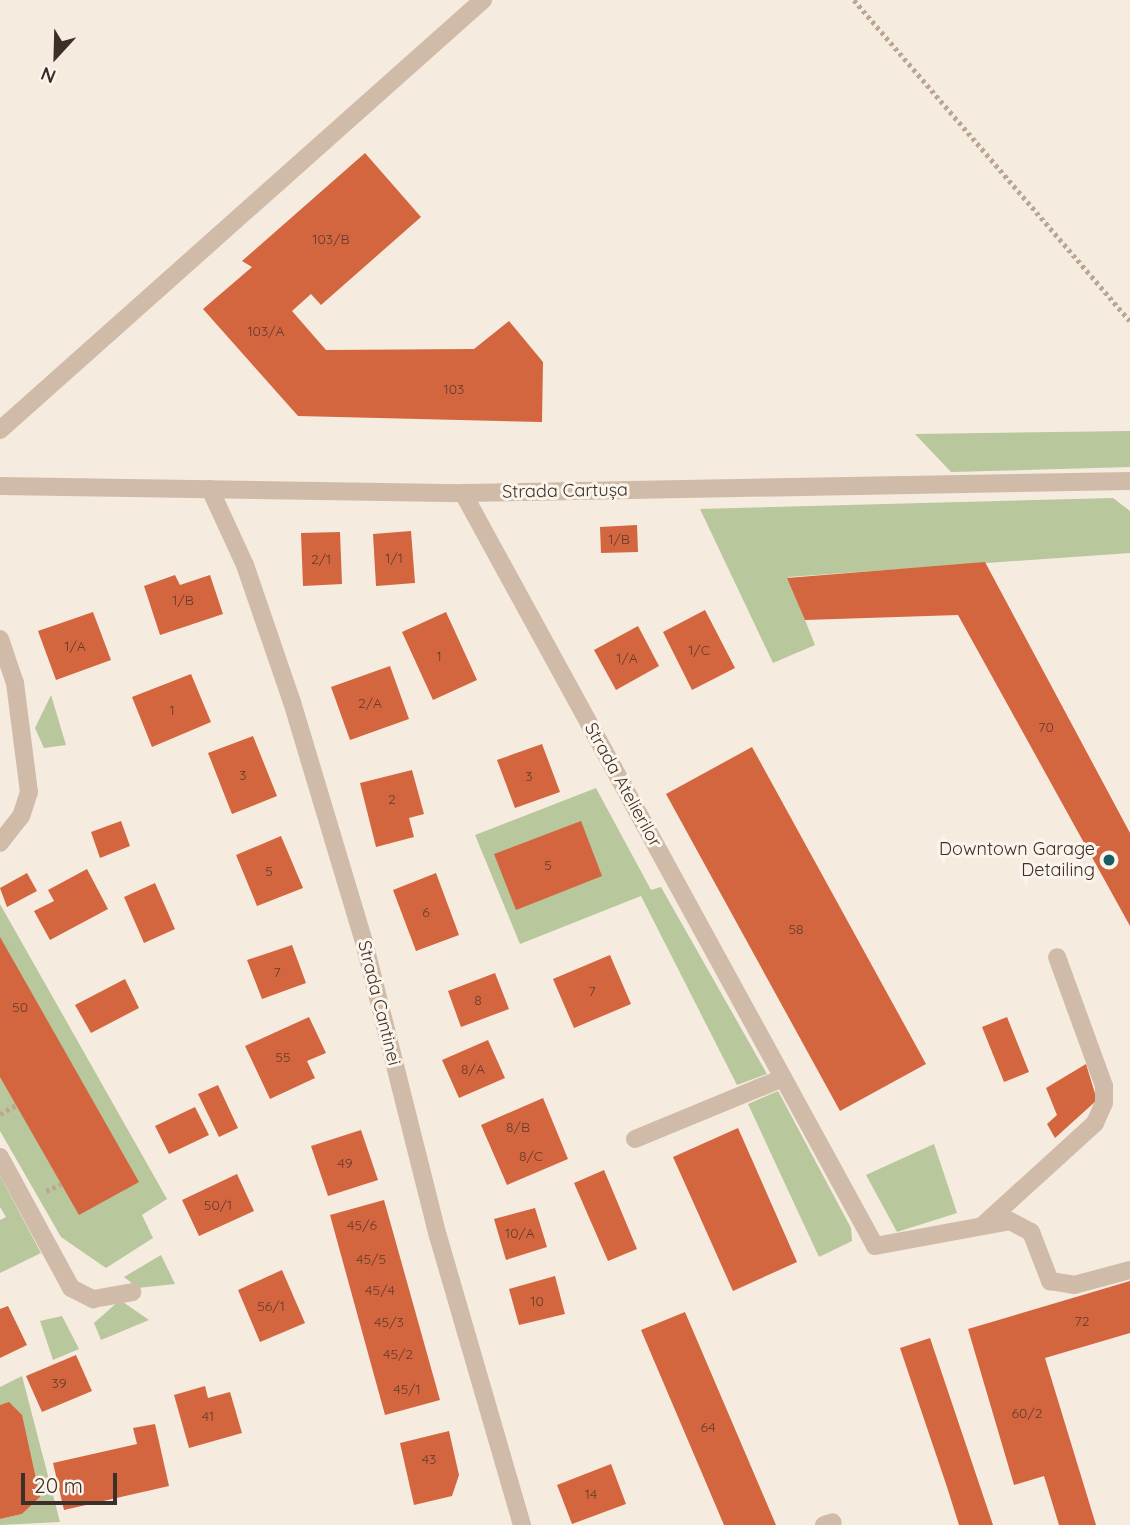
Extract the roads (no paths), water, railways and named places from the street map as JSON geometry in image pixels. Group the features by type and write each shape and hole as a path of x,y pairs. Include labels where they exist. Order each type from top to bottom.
{"street":[{"path":"0,430 483,0"},
{"name":"Strada Cartușa","path":"0,486 463,492 1130,481"},
{"name":"Strada Cantinei","path":"210,489 258,603 364,942 438,1236 522,1525"},
{"name":"Strada Atelierilor","path":"463,492 875,1246 980,1227"},
{"path":"0,639 15,682 29,792 21,816 0,843"},
{"path":"980,1227 1095,1123 1104,1103 1104,1086 1057,957"},
{"path":"635,1139 783,1078"},
{"path":"0,1157 71,1288 93,1299 132,1292"},
{"path":"980,1227 1022,1224 1031,1232 1050,1281 1061,1286 1130,1270"}],"place":[{"name":"Downtown Garage Detailing","path":"1109,860"}]}
